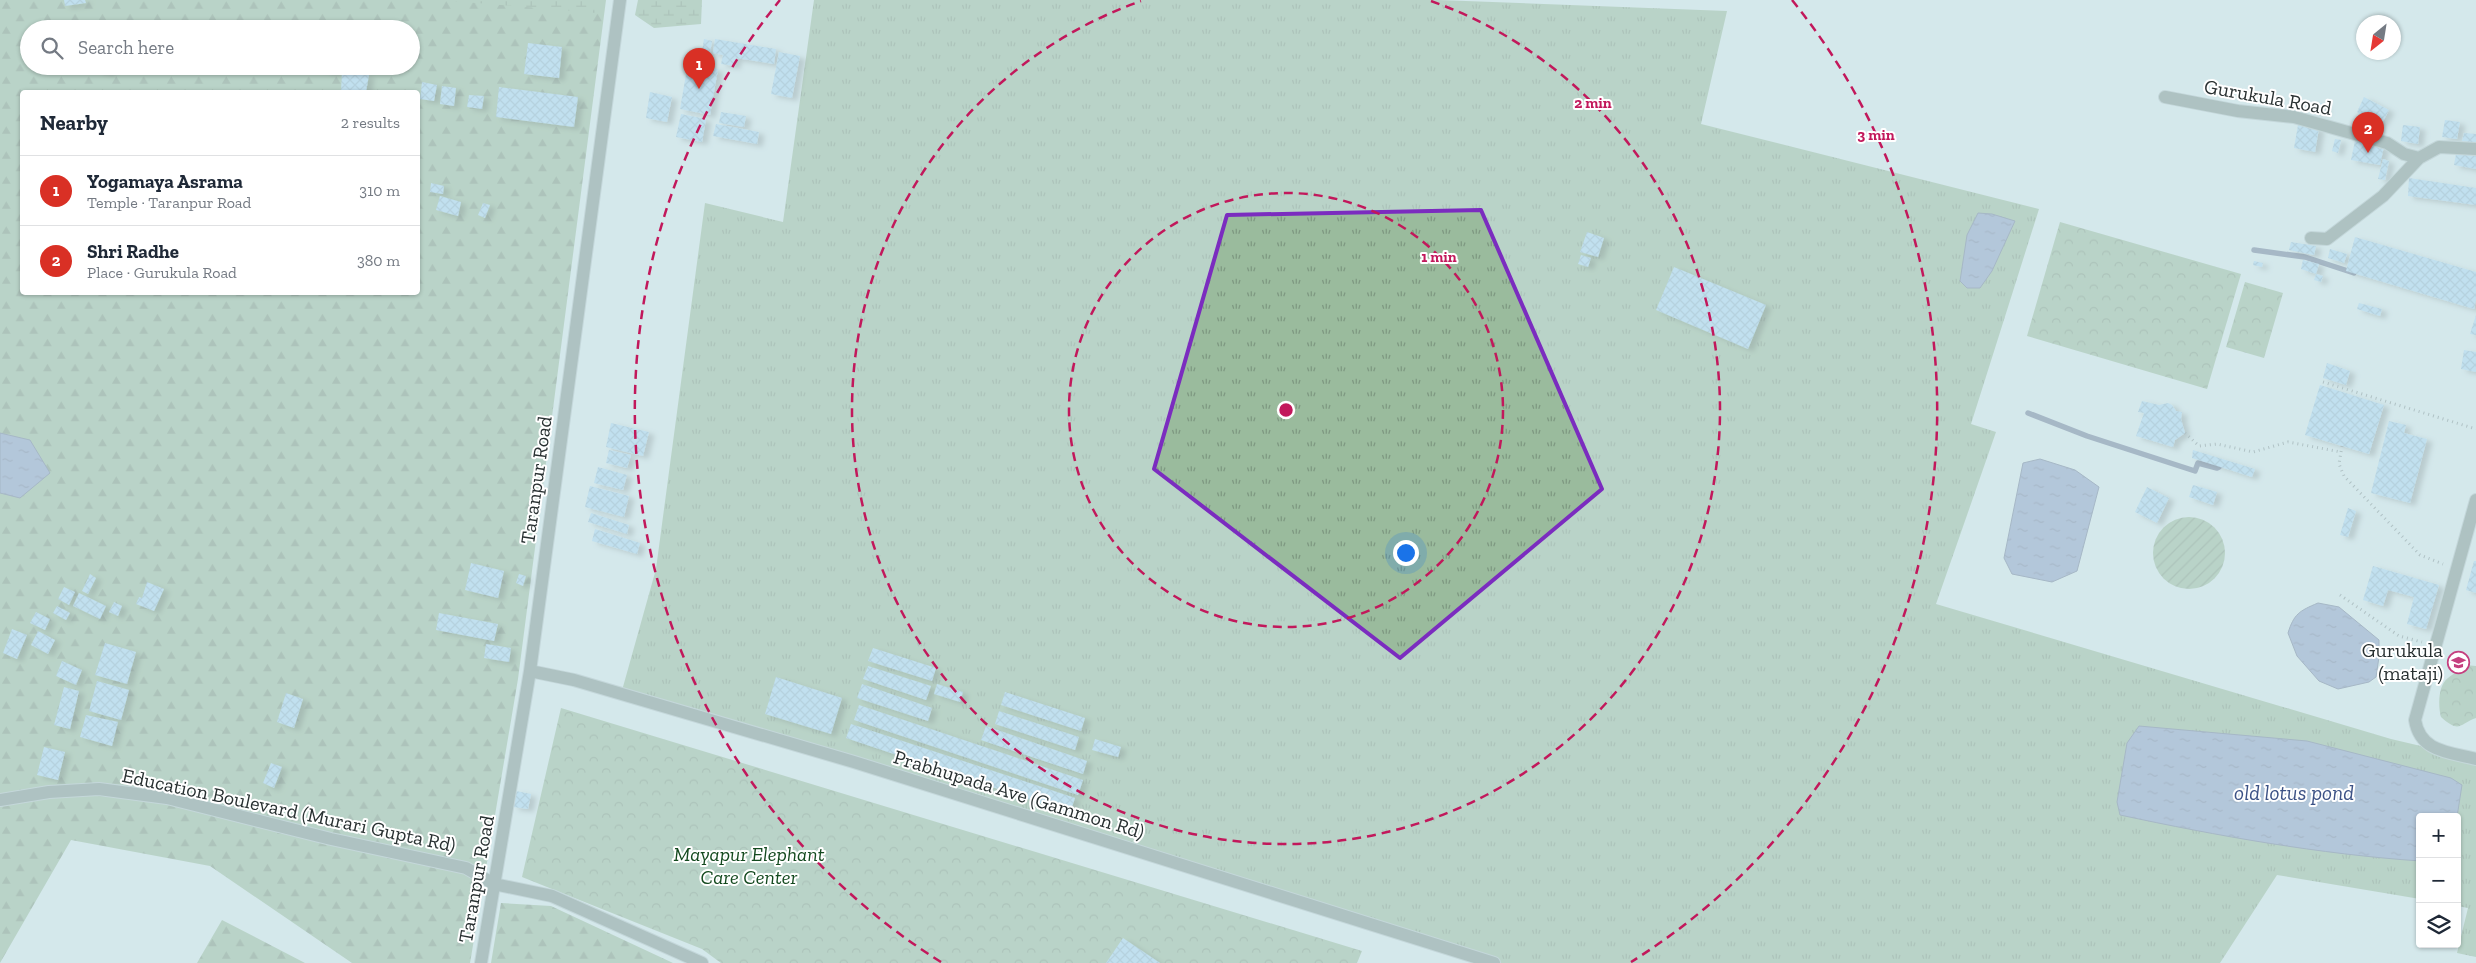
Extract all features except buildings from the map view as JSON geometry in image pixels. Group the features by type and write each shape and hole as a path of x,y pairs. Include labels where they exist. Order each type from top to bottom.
{"street":[{"name":"Taranpur Road","path":"480,963 530,671 620,0"},
{"name":"Gurukula Road","path":"2165,97 2238,111 2294,117 2387,143 2404,154 2419,158"},
{"path":"2311,238 2327,239 2383,196 2419,158 2439,147 2476,148"},
{"path":"2476,500 2414,720 2417,732 2423,741 2432,746 2476,759"},
{"name":"Prabhupada Ave (Gammon Rd)","path":"530,671 574,680 854,762 1494,963"},
{"name":"Education Boulevard (Murari Gupta Rd)","path":"0,800 49,792 99,789 158,796 331,839 466,868 494,884 552,896 702,963"}],"path":[{"path":"2323,382 2476,429"},
{"path":"2185,433 2199,446 2217,444 2253,452 2288,442 2341,452"},
{"path":"2342,446 2339,464 2344,476 2420,555 2431,561 2456,567"},
{"path":"2340,595 2398,636 2435,645"}],"highlighted area":[{"path":"1481,210 1602,489 1400,658 1154,469 1227,215"}],"green space":[{"path":"0,0 606,0 518,679 470,963 352,963 210,866 71,840 0,963"},
{"path":"441,0 598,0 596,13"},
{"path":"638,0 702,0 701,24 654,28 635,15"},
{"path":"814,0 1439,0 1727,11 1701,124 2039,209 1971,424 1996,432 1936,604 2391,739 2476,759 2476,957 2457,953 2458,948 2461,948 2461,937 2468,908 2461,907 2461,813 2416,813 2416,898 2277,875 2220,963 1501,963 621,694 656,569 705,203 783,222"},
{"path":"2060,222 2241,274 2207,389 2027,336"},
{"path":"2245,282 2283,293 2264,358 2226,347"},
{"path":"2189,517 2203,520 2215,527 2222,539 2225,553 2222,567 2215,579 2203,586 2189,589 2175,586 2163,579 2156,567 2153,553 2156,539 2163,527 2175,520"},
{"path":"2465,665 2476,666 2476,718 2456,726 2441,717 2439,707 2440,696 2445,681"},
{"name":"Mayapur Elephant Care Center","path":"561,708 1362,951 1357,963 721,963 702,949 522,877"},
{"path":"501,903 551,906 673,963 491,963"},
{"path":"222,920 305,963 197,963"}],"water":[{"path":"1978,213 1992,214 2015,221 1992,271 1980,288 1967,288 1960,281 1967,235"},
{"path":"0,433 30,440 50,473 20,498 0,493"},
{"path":"2040,459 2075,470 2099,487 2077,571 2052,582 2012,574 2004,558 2023,463"},
{"path":"2318,603 2339,607 2379,640 2376,677 2369,682 2338,689 2319,681 2297,656 2288,633 2290,627 2298,614"},
{"name":"old lotus pond","path":"2139,726 2307,741 2451,778 2462,785 2458,813 2416,813 2416,861 2307,849 2194,830 2120,815 2117,802 2127,743"}],"waterway":[{"path":"2254,250 2305,257 2354,273"},
{"path":"2028,413 2087,436 2195,471 2198,463 2219,467"}],"place":[{"name":"Yogamaya Asrama","path":"699,89"},
{"name":"Shri Radhe","path":"2368,153"},
{"name":"Gurukula (mataji)","path":"2459,662"}]}
